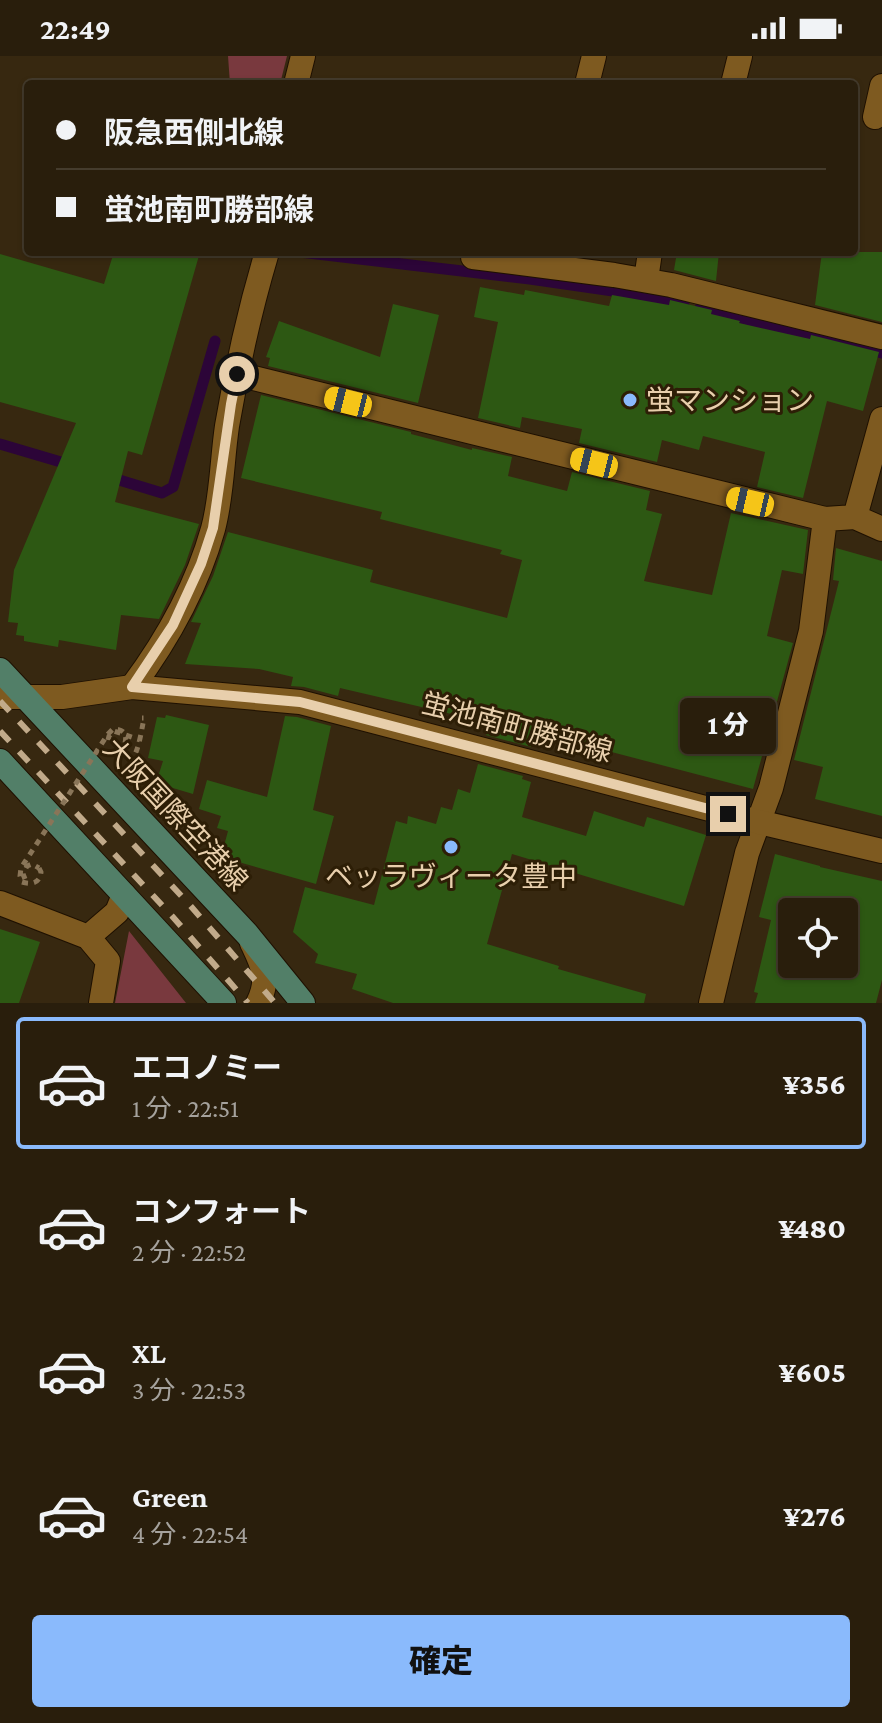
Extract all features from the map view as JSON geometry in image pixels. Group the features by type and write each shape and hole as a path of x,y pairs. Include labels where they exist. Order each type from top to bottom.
{"main road":[{"name":"大阪国際空港線","path":"0,670 247,934 303,1003"},
{"path":"0,761 224,1003"}],"street":[{"path":"297,80 303,56"},
{"path":"588,80 594,56"},
{"path":"734,80 740,56"},
{"path":"870,117 882,86"},
{"path":"132,687 173,625 201,564 215,517 237,374 266,256"},
{"path":"473,256 646,280 882,337"},
{"path":"646,280 649,256"},
{"path":"237,374 725,496 825,519 855,517 882,529"},
{"path":"855,517 882,419"},
{"path":"711,1003 747,853 771,788 811,631 825,519"},
{"name":"蛍池南町勝部線","path":"0,697 62,697 132,687 300,702 759,822 882,851"},
{"path":"88,937 117,912 124,895"},
{"path":"0,903 88,937 108,961 101,1003"},
{"path":"247,934 263,966 265,990 258,1003"},
{"path":"206,982 238,1001 251,1003"}],"path":[{"path":"122,771 133,760 140,740 144,718 133,715"},
{"path":"45,888 35,884 25,880 23,874 32,864 41,872 40,879 36,882 29,884 22,882 21,868 108,734 113,729 125,733 126,739 124,746 111,748 109,736 114,731 120,732 130,736 140,740"}],"shaded area":[{"path":"228,56 287,56 281,80 230,80"},
{"path":"129,931 186,1003 115,1003"}],"building":[{"path":"858,252 882,252 882,322 815,305 821,256 858,256"},
{"path":"0,254 104,284 113,256 199,256 142,455 128,451 115,502 199,524 185,565 159,619 121,615 116,650 59,640 58,647 24,641 24,636 16,635 18,623 8,622 14,570 76,423 0,402"},
{"path":"676,256 719,256 716,281 674,270"},
{"path":"480,287 524,295 525,290 609,306 612,295 669,305 670,300 712,310 711,314 739,323 810,339 811,335 879,352 863,411 827,401 803,498 757,487 765,452 703,436 699,450 662,440 657,462 579,443 582,429 522,417 520,428 478,418 498,322 474,317"},
{"path":"393,304 439,315 418,403 268,366 270,358 266,357 279,321 380,357"},
{"path":"261,395 472,450 512,457 508,476 567,491 572,472 650,491 646,510 662,514 644,581 712,595 731,513 808,530 803,574 782,570 767,636 793,643 753,789 535,732 531,747 486,735 490,723 340,688 338,696 291,686 293,677 259,669 185,664 201,623 191,622 213,576 228,532 373,570 370,582 507,618 522,560 500,554 502,550 380,519 382,512 241,478"},
{"path":"836,548 882,561 882,816 815,799 823,767 794,760 839,581 833,580"},
{"path":"166,715 209,725 193,794 156,783 163,761 148,758 157,717 165,718"},
{"path":"285,716 331,726 313,810 334,816 316,884 221,857 228,831 217,828 221,816 199,809 207,780 267,797"},
{"path":"478,764 523,776 522,779 531,782 522,817 586,836 594,811 644,827 647,817 706,835 684,906 512,854 487,944 559,966 558,969 646,994 644,1003 393,1003 352,989 357,974 315,963 318,954 293,932 305,887 374,905 396,821 407,824 408,816 436,824 441,807 452,810 458,789 470,793"},
{"path":"775,854 882,881 882,980 876,1003 755,1003 758,993 754,992 771,920 759,917"},
{"path":"0,929 40,942 19,1003 0,1003"}],"waterway":[{"path":"334,256 530,279 641,295 684,305"},
{"path":"700,308 882,353"},
{"path":"106,476 162,493 173,487 215,341"},
{"path":"0,444 71,465"}],"railway":[{"path":"0,701 188,903 275,1003"},
{"path":"0,731 172,916 248,1003"}],"place":[{"name":"蛍マンション","path":"630,400"},
{"name":"ベッラヴィータ豊中","path":"451,847"}],"route":[{"path":"237,374 213,528 201,564 173,625 132,687 300,702 728,814"}]}
